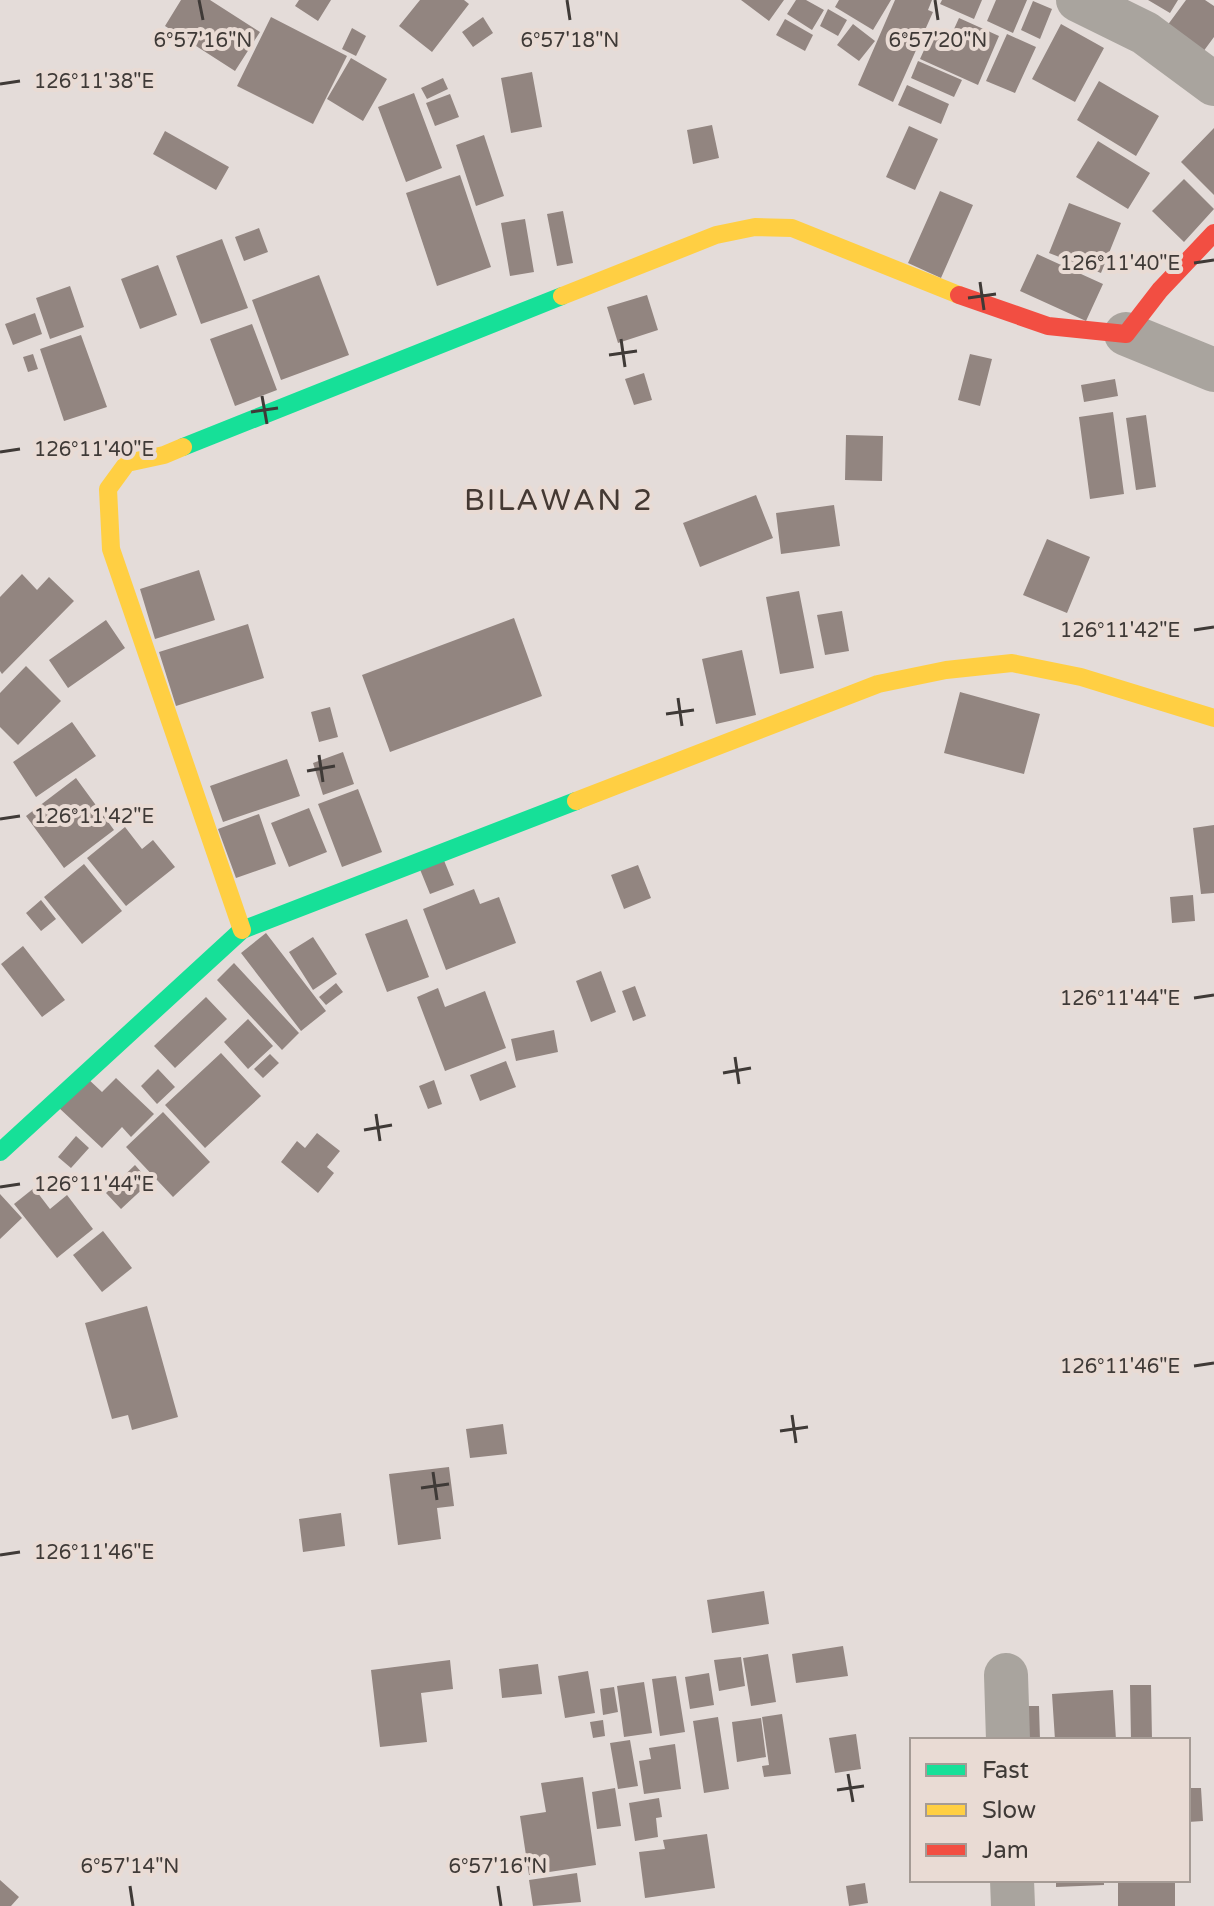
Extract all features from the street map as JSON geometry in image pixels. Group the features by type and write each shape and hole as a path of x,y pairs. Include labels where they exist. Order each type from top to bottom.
{"street":[{"path":"1078,0 1145,33 1214,84"},
{"path":"242,930 111,549 108,489 127,463 164,455 716,235 755,227 792,228 994,309 1048,326 1126,334 1214,370"},
{"path":"1126,334 1160,290 1214,233"},
{"path":"0,1152 242,930 878,684 946,670 1012,663 1081,677 1214,718"},
{"path":"1006,1675 1008,1738"},
{"path":"1012,1882 1013,1906"}],"building":[{"path":"181,0 210,0 260,32 235,71 165,26"},
{"path":"299,0 331,0 318,21 295,6"},
{"path":"420,0 464,0 469,4 432,52 399,26"},
{"path":"741,0 784,0 769,21"},
{"path":"796,0 806,0 824,10 812,30 787,14"},
{"path":"839,0 891,0 873,30 835,7"},
{"path":"895,0 932,0 928,10 933,12 893,102 858,85"},
{"path":"942,0 982,0 974,19 940,4"},
{"path":"996,0 1027,0 1013,33 987,21"},
{"path":"1148,0 1178,0 1170,13"},
{"path":"1186,0 1205,0 1214,6 1214,37 1200,56 1164,30"},
{"path":"1033,1 1052,9 1040,39 1021,30"},
{"path":"828,9 847,20 838,36 820,26"},
{"path":"271,17 347,56 313,124 237,86"},
{"path":"483,17 493,33 473,47 462,32"},
{"path":"959,18 999,36 978,85 920,59 933,30 950,38"},
{"path":"785,19 813,35 805,51 776,35"},
{"path":"853,24 875,41 859,61 837,45"},
{"path":"1061,24 1104,48 1075,102 1032,79"},
{"path":"352,28 366,36 356,56 342,49"},
{"path":"1007,34 1036,47 1015,93 986,81"},
{"path":"351,58 387,79 363,121 327,99"},
{"path":"918,61 962,80 954,97 911,78"},
{"path":"532,72 542,127 511,133 501,78"},
{"path":"443,78 448,89 427,99 421,88"},
{"path":"1099,81 1159,116 1136,156 1077,120"},
{"path":"907,85 949,104 941,124 898,105"},
{"path":"414,93 442,168 406,182 378,107"},
{"path":"450,94 459,117 435,126 426,103"},
{"path":"712,125 719,158 693,164 687,130"},
{"path":"909,126 938,139 915,190 886,177"},
{"path":"1214,128 1214,195 1181,162"},
{"path":"165,131 229,167 216,190 153,154"},
{"path":"484,135 504,196 476,206 456,145"},
{"path":"1098,141 1150,173 1128,209 1076,177"},
{"path":"460,175 491,267 437,286 406,193"},
{"path":"1184,179 1214,209 1184,242 1152,211"},
{"path":"940,191 973,205 941,278 908,263"},
{"path":"1069,203 1121,223 1101,273 1049,253"},
{"path":"563,211 573,263 557,266 547,214"},
{"path":"525,219 534,272 510,276 501,223"},
{"path":"259,228 268,252 244,261 235,237"},
{"path":"222,239 248,308 201,324 176,256"},
{"path":"1037,254 1103,284 1086,321 1020,291"},
{"path":"158,265 177,315 140,329 121,279"},
{"path":"319,275 349,355 281,380 252,300"},
{"path":"70,286 84,327 50,339 36,298"},
{"path":"647,295 658,330 618,343 607,307"},
{"path":"35,313 42,334 13,345 5,324"},
{"path":"252,324 277,390 235,406 210,339"},
{"path":"81,335 107,407 64,421 40,349"},
{"path":"33,354 38,369 28,372 23,357"},
{"path":"970,354 992,359 980,406 958,400"},
{"path":"644,373 652,400 634,405 625,379"},
{"path":"1115,379 1118,396 1084,402 1081,385"},
{"path":"1113,412 1124,494 1090,499 1079,417"},
{"path":"1146,415 1156,487 1136,490 1126,418"},
{"path":"846,435 883,436 882,481 845,480"},
{"path":"756,495 773,538 700,567 683,523"},
{"path":"834,505 840,546 781,554 776,513"},
{"path":"1047,539 1090,557 1067,613 1023,595"},
{"path":"199,570 215,620 155,639 140,589"},
{"path":"22,574 37,590 49,577 74,601 2,674 0,597"},
{"path":"799,591 814,668 780,674 766,597"},
{"path":"842,611 849,651 825,655 817,615"},
{"path":"514,618 542,696 390,752 362,675"},
{"path":"106,620 125,648 68,688 49,660"},
{"path":"248,624 264,678 176,706 159,652"},
{"path":"742,650 756,715 716,724 702,659"},
{"path":"26,666 61,701 18,745 0,727 0,693"},
{"path":"960,692 1040,714 1024,774 944,753"},
{"path":"330,707 338,737 319,742 311,712"},
{"path":"72,722 96,756 36,797 13,762"},
{"path":"343,752 354,784 323,795 313,763"},
{"path":"287,759 300,796 223,822 210,786"},
{"path":"76,778 114,830 64,868 26,816"},
{"path":"358,789 382,852 342,867 318,804"},
{"path":"309,808 327,852 289,867 271,823"},
{"path":"259,814 276,864 236,878 218,829"},
{"path":"1214,825 1214,893 1201,894 1193,828"},
{"path":"125,827 142,849 153,840 175,867 126,906 87,858"},
{"path":"443,858 454,885 430,894 419,867"},
{"path":"84,864 122,911 82,944 44,897"},
{"path":"638,865 651,898 624,909 611,875"},
{"path":"474,889 480,904 499,897 516,943 446,970 423,909"},
{"path":"1193,895 1195,921 1172,923 1170,897"},
{"path":"41,900 56,919 41,931 26,913"},
{"path":"407,919 429,977 387,992 365,934"},
{"path":"266,933 326,1011 301,1031 241,953"},
{"path":"313,937 337,974 313,990 289,952"},
{"path":"23,946 65,1000 42,1017 1,964"},
{"path":"234,963 299,1033 282,1050 217,980"},
{"path":"601,971 616,1012 591,1022 576,981"},
{"path":"336,983 343,992 326,1005 319,997"},
{"path":"635,986 646,1016 633,1021 622,991"},
{"path":"438,988 445,1007 485,991 506,1048 445,1071 417,997"},
{"path":"206,997 227,1019 175,1068 154,1046"},
{"path":"248,1019 273,1046 248,1069 224,1042"},
{"path":"554,1030 558,1052 516,1061 511,1039"},
{"path":"221,1053 261,1096 205,1148 165,1105"},
{"path":"270,1054 279,1063 263,1078 254,1069"},
{"path":"506,1061 516,1087 480,1101 470,1075"},
{"path":"158,1069 175,1087 157,1104 141,1086"},
{"path":"86,1077 102,1092 116,1078 154,1114 131,1137 122,1127 102,1148 58,1107"},
{"path":"434,1080 442,1104 428,1109 419,1086"},
{"path":"163,1112 210,1162 173,1197 126,1147"},
{"path":"317,1133 340,1151 327,1167 334,1173 318,1193 281,1162 297,1141 305,1148"},
{"path":"76,1136 89,1148 71,1168 58,1157"},
{"path":"135,1165 150,1182 121,1209 106,1193"},
{"path":"34,1188 50,1209 67,1195 93,1229 57,1258 14,1204"},
{"path":"0,1194 22,1218 0,1239"},
{"path":"103,1231 132,1268 102,1292 73,1255"},
{"path":"147,1306 178,1417 132,1430 128,1415 112,1419 85,1323"},
{"path":"503,1424 507,1454 470,1458 466,1429"},
{"path":"449,1467 454,1506 437,1508 441,1539 398,1545 389,1474"},
{"path":"341,1513 345,1546 303,1552 299,1519"},
{"path":"764,1591 769,1624 712,1633 707,1600"},
{"path":"843,1646 848,1676 796,1683 792,1654"},
{"path":"768,1654 776,1702 751,1706 743,1658"},
{"path":"741,1657 745,1686 719,1691 714,1660"},
{"path":"450,1660 453,1689 421,1693 427,1742 380,1747 371,1670"},
{"path":"538,1664 542,1694 502,1698 499,1669"},
{"path":"588,1671 595,1713 565,1718 558,1676"},
{"path":"709,1673 714,1705 690,1709 685,1677"},
{"path":"676,1676 685,1732 660,1736 652,1679"},
{"path":"644,1682 652,1733 624,1737 617,1686"},
{"path":"1130,1685 1151,1685 1152,1738 1131,1738"},
{"path":"614,1687 618,1712 603,1715 600,1689"},
{"path":"1113,1690 1116,1738 1055,1738 1052,1694"},
{"path":"1019,1706 1039,1706 1040,1738 1021,1738"},
{"path":"782,1714 791,1774 764,1777 762,1766 769,1765 762,1717"},
{"path":"718,1717 729,1789 704,1793 693,1721"},
{"path":"761,1718 766,1757 737,1762 732,1722"},
{"path":"603,1720 605,1736 593,1738 590,1722"},
{"path":"856,1734 861,1769 835,1773 829,1738"},
{"path":"630,1740 638,1786 618,1789 610,1743"},
{"path":"675,1744 681,1789 644,1794 639,1761 651,1759 649,1748"},
{"path":"583,1777 596,1865 529,1875 520,1816 546,1812 541,1783"},
{"path":"615,1788 621,1826 597,1829 592,1792"},
{"path":"1190,1788 1201,1788 1203,1821 1190,1822"},
{"path":"659,1798 662,1817 656,1818 658,1837 635,1841 629,1803"},
{"path":"707,1834 715,1888 645,1898 639,1852 665,1849 663,1840"},
{"path":"577,1873 581,1902 533,1906 529,1880"},
{"path":"0,1880 19,1897 11,1906 0,1906"},
{"path":"1056,1882 1104,1882 1104,1885 1056,1887"},
{"path":"1118,1882 1175,1882 1175,1906 1118,1906"},
{"path":"865,1883 868,1903 849,1906 846,1886"}],"traffic: fast":[{"path":"183,447 562,296"},
{"path":"0,1152 242,930 576,801"}],"traffic: slow":[{"path":"562,296 716,235 755,227 792,228 959,295"},
{"path":"183,447 164,455 127,463 108,489 111,549 242,930"},
{"path":"576,801 878,684 946,670 1012,663 1081,677 1214,718"}],"traffic: jam":[{"path":"959,295 1048,326 1126,334 1160,290 1214,233"}],"district":[{"name":"BILAWAN 2","path":"559,500"}]}
